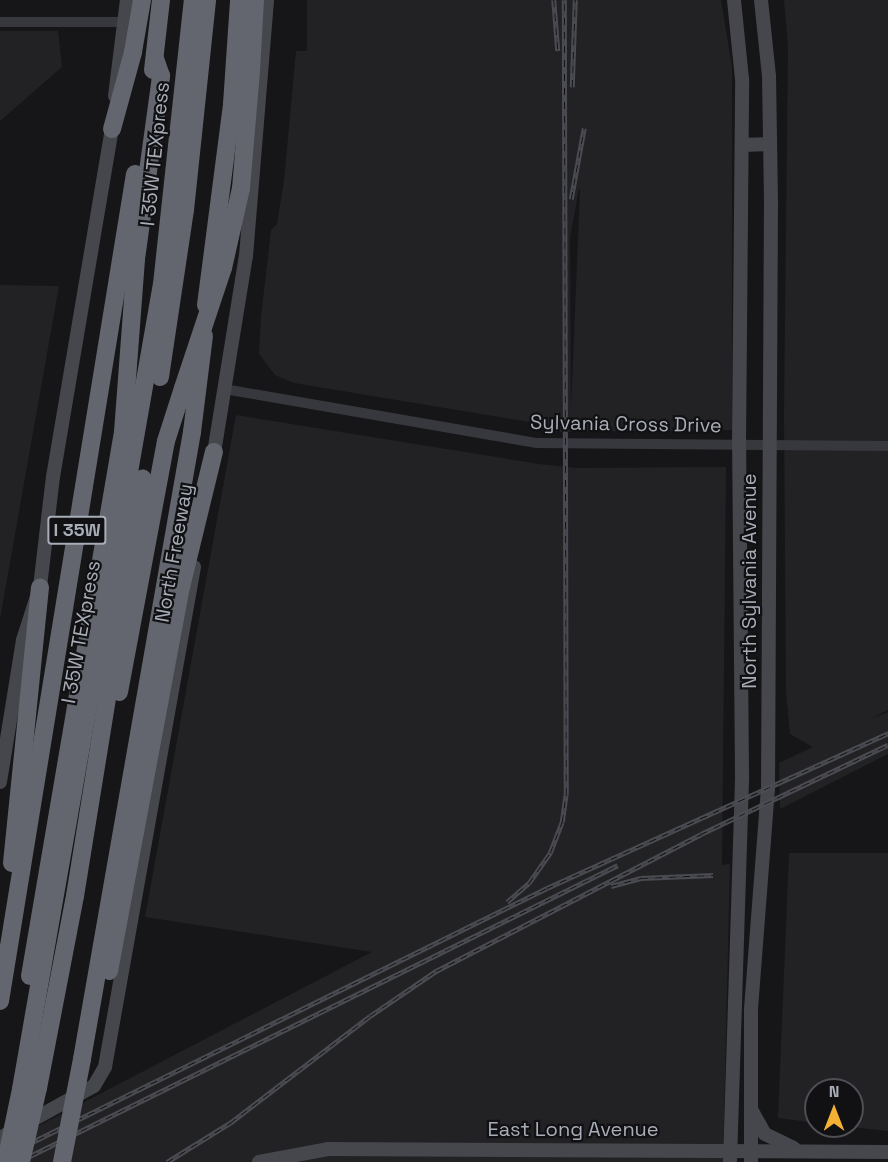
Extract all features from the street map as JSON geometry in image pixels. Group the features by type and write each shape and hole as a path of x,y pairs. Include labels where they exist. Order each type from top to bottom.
{"highway":[{"path":"112,129 134,52 142,0"},
{"name":"I 35W","path":"0,1001 155,59 161,0"},
{"name":"I 35W TEXpress","path":"11,1162 162,284 193,0"},
{"name":"I 35W TEXpress","path":"24,1090 75,896 177,272 207,0"},
{"name":"North Freeway","path":"86,1057 197,398 232,104 239,0"},
{"path":"75,896 136,612 166,441 223,268 238,199 251,70 255,0"},
{"path":"24,1090 123,432 136,259 161,76 155,59"},
{"path":"62,1162 75,1099 85,1079 86,1057 129,877 181,587 214,453"},
{"path":"6,962 6,919 26,754 40,587"}],"main road":[{"path":"0,782 23,640 40,587 53,477 112,129 127,0"},
{"name":"North Freeway","path":"0,1138 94,1086 105,1067 214,453 246,256 260,129 267,0"},
{"name":"North Sylvania Avenue","path":"730,1156 731,1053 742,775 739,443 742,80 734,0"},
{"name":"North Sylvania Avenue","path":"751,1156 751,1009 760,926 768,797 770,144 761,0"},
{"path":"742,145 770,144"},
{"path":"737,929 760,926"},
{"path":"750,1107 765,1134 799,1150"},
{"name":"East Long Avenue","path":"259,1162 327,1149 487,1155 751,1156 799,1150 888,1152"}],"street":[{"path":"0,22 124,22"},
{"name":"Sylvania Cross Drive","path":"224,389 537,443 739,443 888,447"}],"shaded area":[{"path":"307,0 721,0 732,67 732,430 555,432 554,426 294,383 275,375 259,354 261,317 271,230 277,224 284,181 296,51 307,51","holes":["580,189 571,409 570,237"]},
{"path":"784,0 888,0 888,710 868,720 888,712 888,754 780,809 779,763 813,747 790,734 786,692 784,414 788,47"},
{"path":"0,31 58,31 62,67 0,121"},
{"path":"0,285 59,286 0,619"},
{"path":"236,415 539,464 577,468 726,467 722,865 730,864 723,1162 0,1162 0,1146 372,952 145,917"},
{"path":"789,853 888,853 888,1131 864,1128 864,1078 804,1078 804,1121 778,1118"}],"railway":[{"path":"554,0 558,51"},
{"path":"507,902 529,883 550,853 562,822 566,795 564,0"},
{"path":"572,87 575,0"},
{"path":"571,199 584,128"},
{"path":"0,1158 547,888 888,733"},
{"path":"167,1162 230,1123 370,1016 436,971 701,834 888,745"},
{"path":"18,1162 618,865"},
{"path":"611,886 641,878 713,875"}]}
